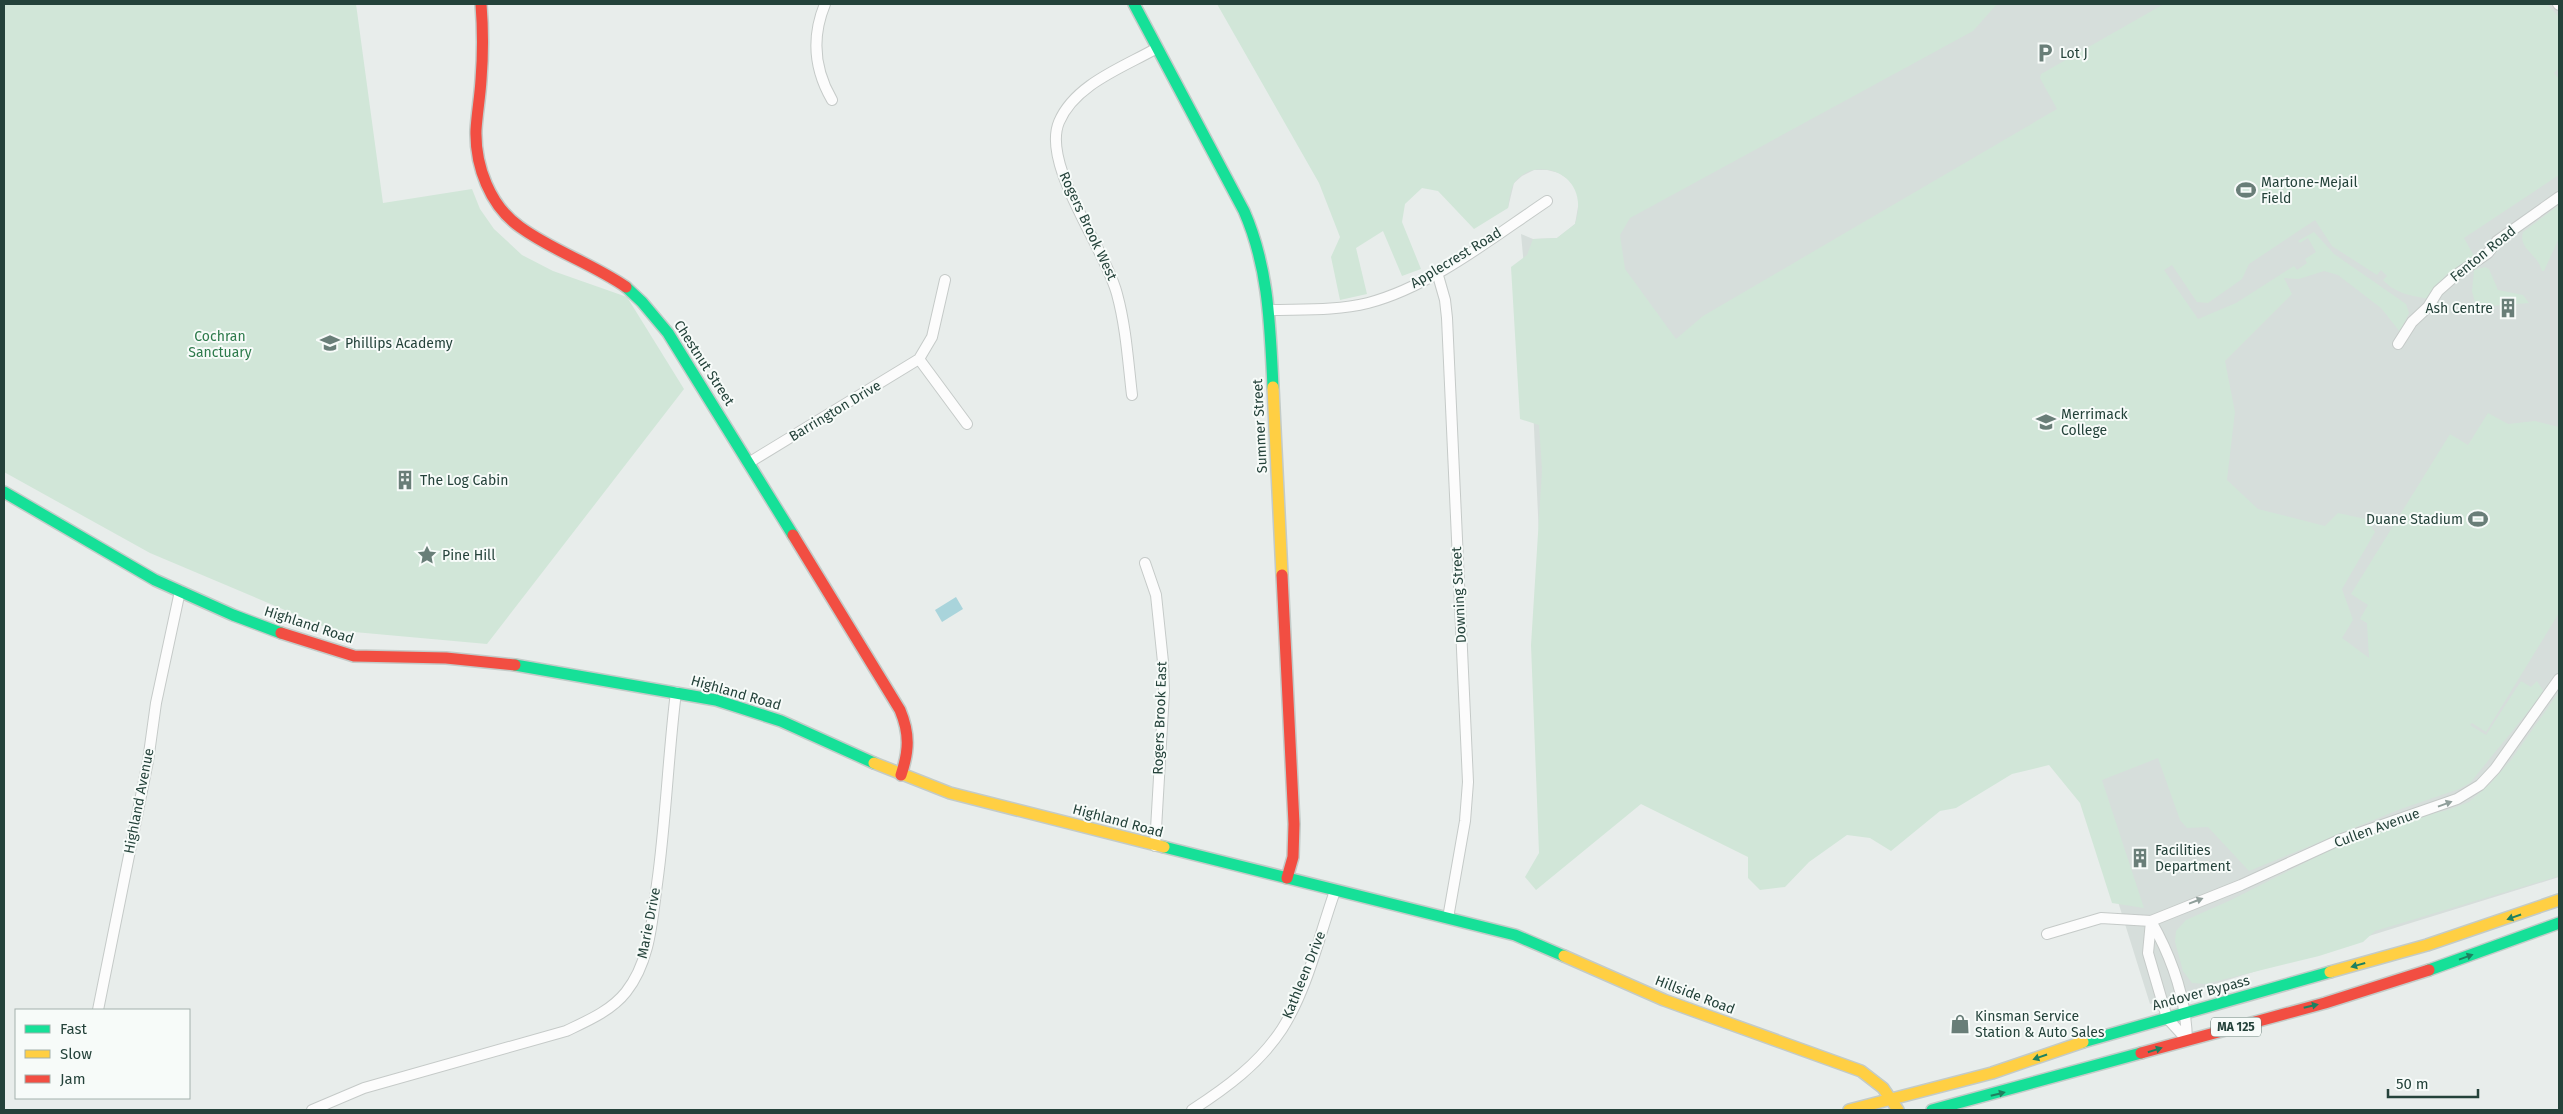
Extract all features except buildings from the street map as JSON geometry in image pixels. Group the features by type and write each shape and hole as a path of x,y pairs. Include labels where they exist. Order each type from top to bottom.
{"street":[{"name":"Chestnut Street","path":"481,4 482,64 476,145 478,161 491,193 500,208 531,237 624,286 647,307 668,333 750,462 895,699 910,736 909,751 901,775"},
{"path":"825,4 815,42 818,69 832,100"},
{"name":"Summer Street","path":"1134,4 1252,230 1265,272 1269,310 1294,824 1293,857 1287,878"},
{"name":"Rogers Brook West","path":"1132,395 1118,294 1110,270 1066,183 1060,164 1056,134 1067,108 1081,92 1157,48"},
{"name":"Fenton Road","path":"2398,344 2412,322 2428,307 2438,292 2488,253 2497,241 2559,197"},
{"name":"Applecrest Road","path":"1269,310 1327,308 1367,303 1391,295 1437,272 1547,201"},
{"name":"Downing Street","path":"1437,272 1445,300 1447,318 1468,782 1465,821 1448,918"},
{"name":"Barrington Drive","path":"750,462 918,359 929,343 945,280"},
{"path":"918,359 967,424"},
{"name":"Highland Road","path":"4,492 117,560 180,592 259,625 354,656 446,658 527,666 676,692 758,712 901,775 950,793 1155,846 1470,923"},
{"name":"Rogers Brook East","path":"1145,562 1156,595 1163,662 1164,692 1155,846"},
{"name":"Highland Avenue","path":"98,1009 148,761 156,703 180,592"},
{"name":"Cullen Avenue","path":"2152,921 2241,885 2339,840 2443,805 2470,793 2495,769 2559,680"},
{"name":"Marie Drive","path":"312,1110 364,1088 566,1032 592,1018 625,993 643,959 652,922 666,808 676,692"},
{"name":"Kathleen Drive","path":"1192,1110 1236,1080 1255,1062 1282,1029 1308,970 1335,890"},
{"name":"Andover Bypass","path":"1849,1110 1992,1073 2086,1041 2471,932 2559,900"},
{"path":"2048,934 2101,918 2152,921"},
{"path":"2152,921 2166,947 2187,1013 2187,1040"},
{"path":"2152,921 2148,954 2167,1018 2187,1040"},
{"name":"Hillside Road","path":"1470,923 1515,935 1664,1000 1861,1071 1874,1078 1892,1098 1898,1110"},
{"name":"MA 125","path":"1932,1110 1954,1108 2187,1040 2353,995 2559,923"},
{"path":"1941,1086 1954,1108"}],"shaded area":[{"name":"Merrimack College","path":"1346,4 2559,4 2559,877 2150,1004 2000,524 1554,860 1529,320 1521,234 1533,239 1557,238 1575,224 1579,201 1576,189 1568,179 1559,173 1547,170 1534,170 1522,176 1514,183 1508,208"}],"green space":[{"name":"Cochran Sanctuary","path":"4,4 356,4 383,203 472,189 480,209 494,229 522,255 553,271 627,297 684,389 487,644 332,630 150,553 4,472"},
{"name":"Merrimack College","path":"1217,4 1997,4 1973,31 1630,218 1620,235 1625,269 1676,339 1703,316 2057,109 2040,78 2041,74 2164,4 2547,4 2559,17 2559,68 2554,73 2559,79 2559,175 2464,238 2475,258 2446,275 2430,299 2399,291 2388,285 2383,280 2387,276 2381,270 2377,275 2332,246 2315,220 2249,264 2242,279 2208,303 2197,302 2172,265 2164,270 2198,319 2236,303 2294,266 2297,270 2307,263 2305,259 2316,252 2308,238 2300,243 2298,241 2314,232 2334,254 2406,304 2409,313 2400,332 2381,308 2338,275 2324,271 2299,279 2284,278 2292,294 2225,361 2235,412 2227,480 2258,509 2325,526 2338,513 2366,519 2375,532 2342,589 2353,620 2342,638 2369,658 2367,623 2360,619 2368,605 2351,594 2450,434 2468,445 2488,413 2508,424 2535,421 2559,427 2559,613 2486,732 2472,723 2470,725 2486,735 2521,681 2531,687 2537,681 2544,692 2470,783 2459,789 2398,810 2249,871 2208,827 2187,828 2180,820 2158,758 2102,780 2144,908 2112,903 2080,803 2049,765 2012,774 1956,808 1940,811 1891,851 1870,838 1847,835 1809,862 1785,887 1760,890 1748,878 1748,857 1641,804 1536,890 1525,877 1539,853 1531,645 1542,470 1539,425 1520,419 1511,267 1527,255 1533,239 1557,238 1575,224 1578,206 1575,191 1568,180 1557,173 1545,169 1532,170 1521,176 1513,185 1508,208 1474,229 1438,191 1422,188 1405,204 1402,222 1421,269 1402,276 1383,231 1356,248 1367,294 1340,300 1331,257 1340,237 1319,183"},
{"path":"2559,205 2559,238 2544,271 2542,271 2536,259 2523,243 2523,232"},
{"path":"2485,267 2489,269 2498,290 2523,295 2529,303 2476,307 2472,291 2474,270"},
{"path":"2559,692 2559,876 2375,931 2363,942 2319,956 2205,984 2192,983 2183,971 2175,942 2176,931 2186,920 2231,900 2332,849 2410,819 2448,810 2469,802 2490,784 2511,760"}],"water":[{"path":"956,597 963,609 942,622 935,610"}],"traffic: fast":[{"path":"1134,4 1244,211 1252,232 1259,254 1267,298 1273,387"},
{"path":"626,287 642,302 668,333 793,535"},
{"path":"4,492 155,580 233,615 281,633"},
{"path":"515,665 716,700 781,721 874,763"},
{"path":"1164,847 1515,935 1564,956"},
{"path":"2429,970 2559,923"},
{"path":"2083,1042 2330,972"},
{"path":"1932,1110 2141,1053"}],"traffic: slow":[{"path":"1273,387 1282,575"},
{"path":"874,763 950,793 1164,847"},
{"path":"2330,972 2427,945 2559,900"},
{"path":"1564,956 1664,1000 1861,1071 1883,1088 1898,1110"},
{"path":"1849,1110 1992,1073 2083,1042"}],"traffic: jam":[{"path":"481,4 482,61 476,144 486,184 500,208 520,227 626,287"},
{"path":"793,535 900,710 907,735 906,758 901,775"},
{"path":"1282,575 1294,824 1293,857 1287,878"},
{"path":"281,633 354,656 446,658 515,665"},
{"path":"2141,1053 2325,1003 2429,970"}],"place":[{"name":"Lot J","path":"2045,53"},
{"name":"Martone-Mejail Field","path":"2246,190"},
{"name":"Ash Centre","path":"2508,308"},
{"name":"Phillips Academy","path":"330,343"},
{"name":"Merrimack College","path":"2046,422"},
{"name":"The Log Cabin","path":"405,480"},
{"name":"Duane Stadium","path":"2478,519"},
{"name":"Pine Hill","path":"427,555"},
{"name":"Facilities Department","path":"2140,858"},
{"name":"Kinsman Service Station & Auto Sales","path":"1960,1024"}]}
